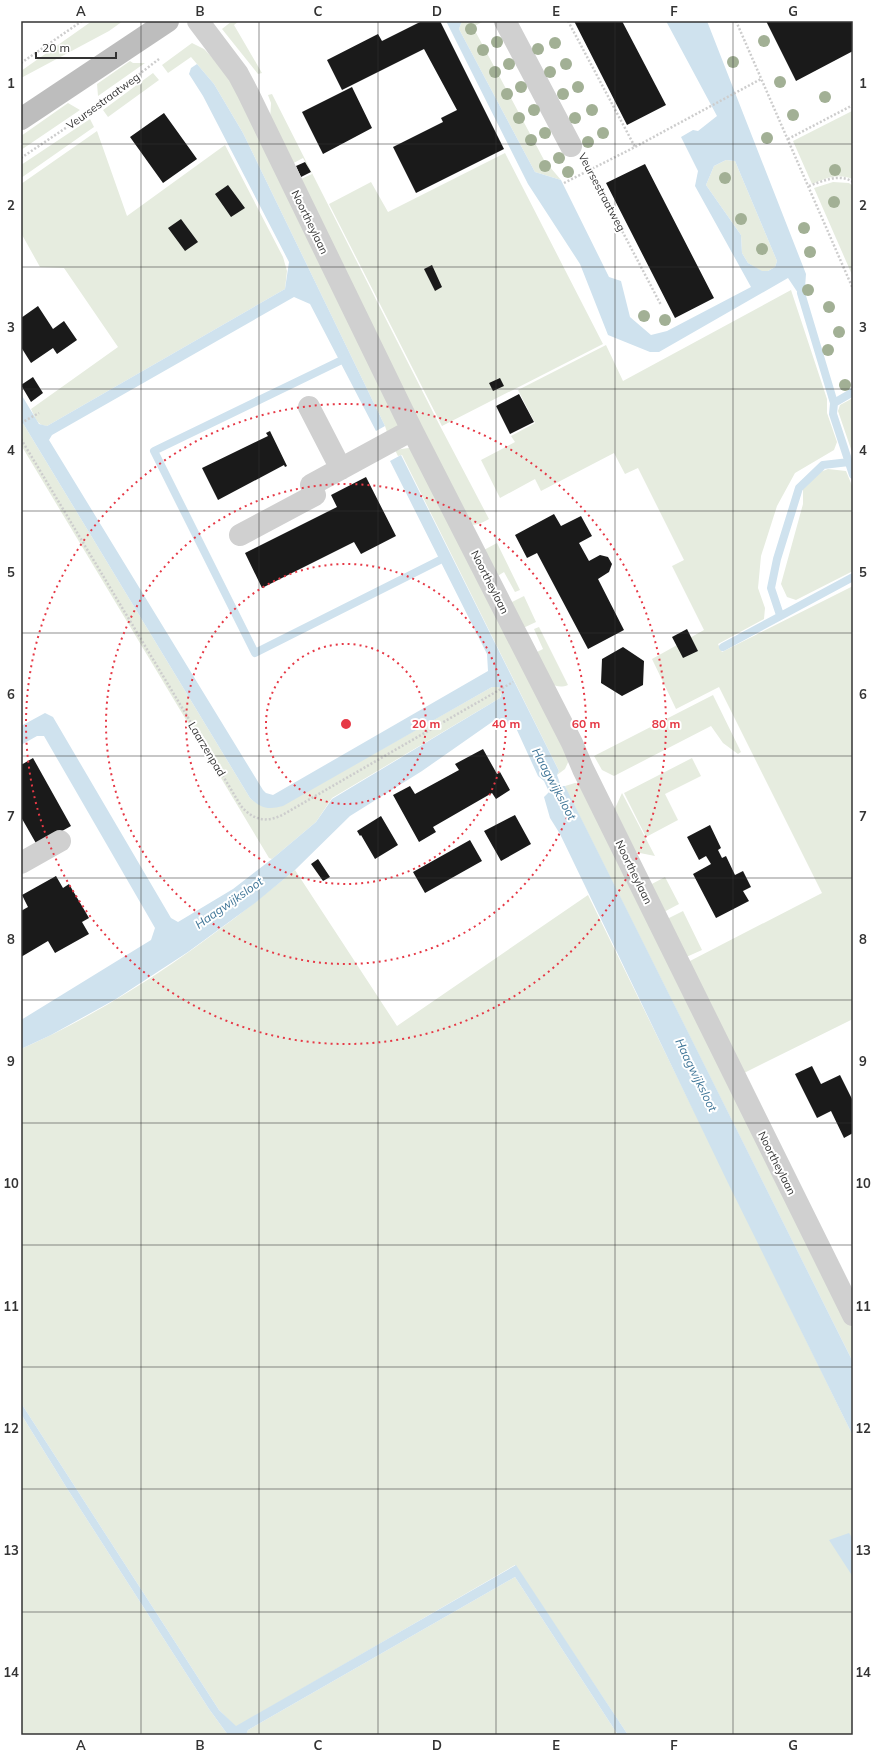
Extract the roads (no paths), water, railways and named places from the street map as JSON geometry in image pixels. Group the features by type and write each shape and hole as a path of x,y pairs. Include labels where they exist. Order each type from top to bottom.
{"main road":[{"path":"21,119 168,21"}],"street":[{"name":"Noortheylaan","path":"198,21 238,74 412,430 572,743 583,769 757,1124 853,1315"},
{"name":"Veursestraatweg","path":"505,21 571,146"},
{"path":"309,407 341,469"},
{"path":"240,536 315,496 311,485 412,430"},
{"path":"21,863 60,841"}],"water":[{"path":"446,21 462,21 459,29 535,172 561,180 609,277 621,281 630,317 651,335 667,331 751,287 695,186 698,171 681,137 693,130 698,131 717,116 666,21 707,21 806,274 804,302 788,278 659,352 650,352 608,335 580,264 528,184","holes":["726,160 735,161 777,261 775,267 768,271 762,271 748,263 742,253 741,235 706,185 714,166"]},
{"name":"Haagwijksloot","path":"197,64 214,84 243,133 385,426 376,431 310,304 294,297 52,435 49,440 263,790 266,793 273,795 488,671 487,654 390,461 401,455 559,771 557,775 561,786 565,786 853,1362 853,1436 728,1183 560,834 550,818 544,797 549,792 544,781 538,776 516,728 504,722 492,722 422,771 350,816 295,870 255,903 188,952 116,999 51,1035 21,1049 21,1020 151,940 155,928 44,736 37,736 21,745 21,726 45,713 53,717 171,918 178,922 233,889 272,859 316,822 332,799 500,698 501,694 499,687 492,687 283,806 269,808 261,806 250,798 21,420 21,394 39,424 47,426 285,289 289,262 203,96 189,74 191,68"},
{"path":"21,1403 219,1710 236,1726 516,1565 628,1735 618,1735 515,1577 248,1730 246,1735 228,1735 209,1709 68,1490 21,1414"},
{"path":"849,1533 853,1539 853,1577 829,1540"}],"waterway":[{"path":"801,293 834,403 833,414 853,475"},
{"path":"346,358 154,451 255,653 446,557"},
{"path":"834,403 853,392"},
{"path":"780,615 771,588 777,559 799,488 823,465 849,462"},
{"path":"723,647 853,577"}]}
